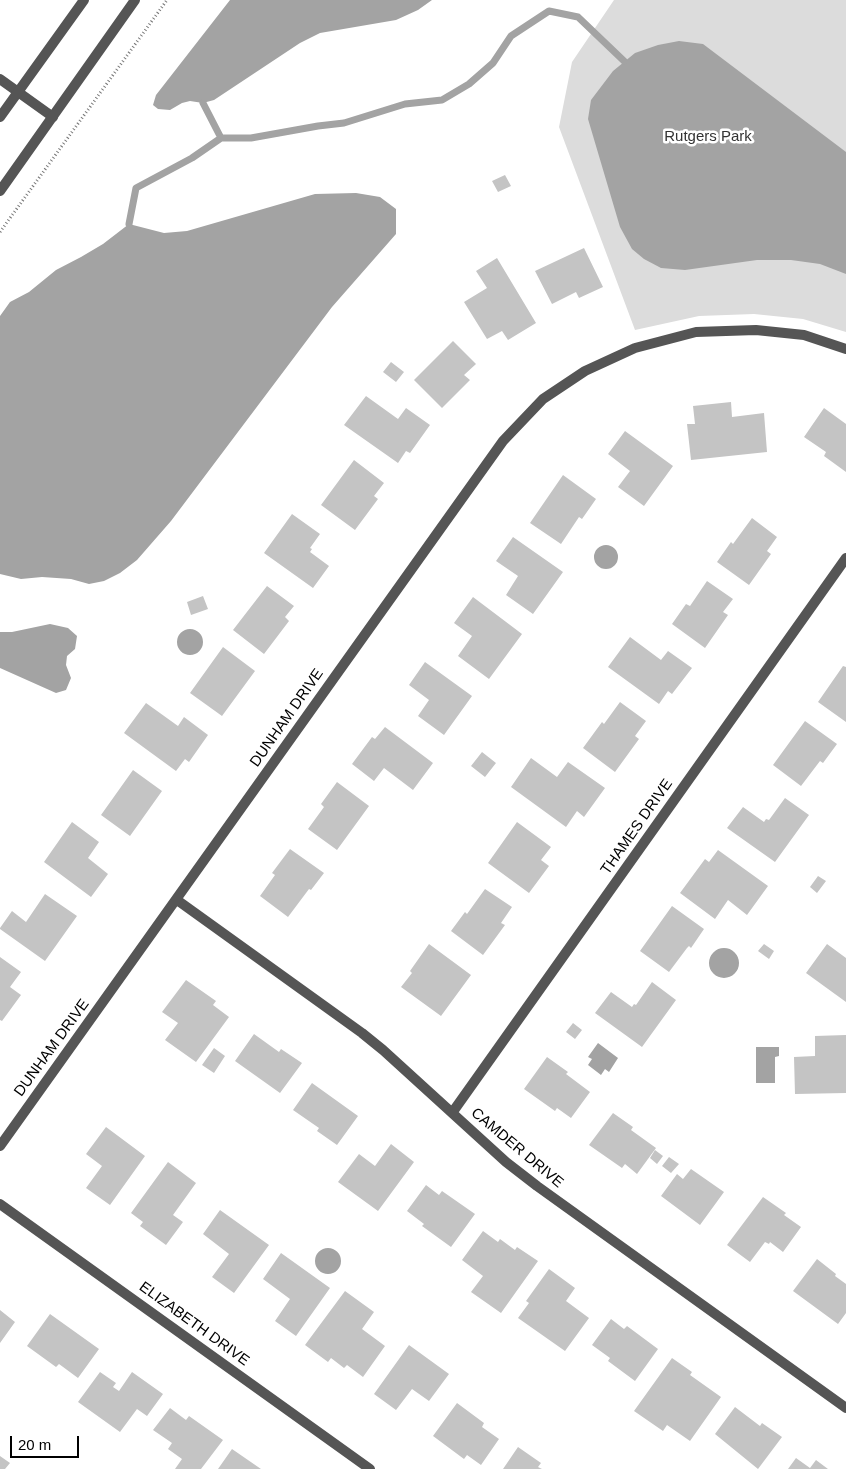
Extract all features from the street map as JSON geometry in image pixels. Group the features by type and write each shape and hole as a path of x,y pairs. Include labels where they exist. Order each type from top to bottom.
{"street":[{"path":"0,117 84,0"},
{"path":"0,191 136,0"},
{"path":"0,79 53,117"},
{"name":"DUNHAM DRIVE","path":"0,1146 502,441 543,399 585,371 636,348 696,332 756,330 804,335 846,349"},
{"name":"THAMES DRIVE","path":"452,1113 846,558"},
{"name":"CAMDER DRIVE","path":"177,900 362,1033 506,1162 537,1186 846,1408"},
{"name":"ELIZABETH DRIVE","path":"0,1204 370,1469"}],"path":[{"path":"0,232 167,0"}],"green space":[{"name":"Rutgers Park","path":"614,0 846,0 846,332 803,319 754,314 699,316 635,330 559,127 572,62"}],"shaded area":[{"path":"230,0 432,0 418,10 396,20 320,33 300,43 214,100 203,103 190,101 170,110 158,109 153,105 156,95"},
{"path":"679,41 703,44 846,152 846,274 820,264 791,260 757,260 685,270 661,268 644,259 632,249 620,227 588,119 591,100 613,71 635,53 658,45"},
{"path":"356,193 380,197 396,209 396,234 332,307 171,521 137,560 120,573 104,581 89,584 71,579 42,577 21,579 0,574 0,316 10,302 29,292 56,270 103,244 129,224 164,233 187,231 315,194"},
{"path":"606,545 615,548 618,557 615,566 606,569 597,566 594,557 597,548"},
{"path":"50,624 68,628 77,636 75,649 67,656 66,665 71,678 66,690 56,693 0,668 0,632 12,632"},
{"path":"190,629 200,632 203,642 200,652 190,655 180,652 177,642 180,632"},
{"path":"724,948 735,952 739,963 735,974 724,978 713,974 709,963 713,952"},
{"path":"598,1043 618,1058 609,1072 605,1069 601,1075 588,1065 592,1059 588,1057"},
{"path":"756,1047 779,1047 779,1056 775,1057 775,1083 756,1083"},
{"path":"328,1248 337,1252 341,1261 337,1270 328,1274 319,1270 315,1261 319,1252"}],"building":[{"path":"505,175 511,186 498,192 492,181"},
{"path":"584,248 603,287 579,298 576,292 552,304 535,271"},
{"path":"497,258 536,323 508,340 502,331 487,339 464,302 487,288 476,271"},
{"path":"453,341 476,364 464,375 470,380 442,408 414,380"},
{"path":"391,362 404,372 396,382 383,372"},
{"path":"366,396 398,419 406,408 430,425 410,453 406,451 398,463 344,425"},
{"path":"731,402 732,417 764,413 767,452 691,460 687,424 695,424 693,406"},
{"path":"824,408 846,424 846,472 824,456 826,452 804,437"},
{"path":"625,431 673,466 644,506 618,487 630,471 608,454"},
{"path":"354,460 384,483 374,496 378,499 355,530 321,505"},
{"path":"563,475 596,499 582,519 579,517 561,544 530,523"},
{"path":"292,514 320,534 310,548 312,549 310,552 329,566 313,588 264,553"},
{"path":"752,518 777,537 767,551 771,554 749,585 717,562"},
{"path":"513,537 563,572 533,614 506,595 518,576 496,561"},
{"path":"707,581 733,599 723,612 728,615 705,648 672,624 686,604 690,606"},
{"path":"267,586 294,606 285,617 289,621 264,654 233,630"},
{"path":"203,596 208,609 191,615 187,602"},
{"path":"473,597 522,634 489,679 458,656 472,636 454,623"},
{"path":"630,637 661,660 668,651 692,668 672,694 668,691 659,704 608,667"},
{"path":"223,647 255,671 222,716 190,693"},
{"path":"425,662 472,696 444,735 418,716 429,700 409,685"},
{"path":"843,666 846,667 846,722 818,702"},
{"path":"620,702 646,721 635,736 639,739 615,772 583,748"},
{"path":"146,703 178,726 184,717 208,735 189,762 185,759 176,771 124,733"},
{"path":"805,721 837,744 823,763 820,761 801,786 773,765"},
{"path":"385,727 433,763 413,790 384,768 374,781 352,764 372,737 375,739"},
{"path":"482,752 496,763 485,777 471,766"},
{"path":"531,758 557,777 568,762 605,788 584,817 577,811 566,827 511,787"},
{"path":"133,770 162,791 130,836 101,815"},
{"path":"337,782 369,806 337,850 308,829 324,807 321,804"},
{"path":"785,798 809,815 775,862 727,828 743,807 764,822 766,819 769,820"},
{"path":"72,822 99,842 88,858 108,874 91,897 44,862"},
{"path":"517,822 551,847 541,860 549,866 529,893 488,863"},
{"path":"290,849 324,873 288,917 260,896 275,875 272,873"},
{"path":"718,850 768,886 747,915 728,900 715,919 680,893 705,859 709,862"},
{"path":"818,876 826,881 817,893 810,887"},
{"path":"485,889 512,907 501,923 505,925 483,955 451,931 465,912 467,914"},
{"path":"45,894 77,916 45,961 0,928 12,911 26,922"},
{"path":"672,906 704,929 691,948 689,946 687,948 669,972 640,951"},
{"path":"429,944 471,975 441,1016 401,987 412,973 410,971"},
{"path":"764,944 774,951 769,959 758,951"},
{"path":"827,944 846,958 846,1002 806,973"},
{"path":"0,957 21,972 10,987 21,995 2,1021 0,1020"},
{"path":"186,980 216,1001 213,1005 229,1017 196,1062 165,1040 178,1023 162,1012"},
{"path":"652,982 676,1000 642,1047 595,1013 611,992 632,1007 634,1004 636,1005"},
{"path":"573,1023 582,1030 575,1039 566,1032"},
{"path":"254,1034 279,1052 281,1049 302,1063 280,1093 235,1061"},
{"path":"846,1035 846,1093 795,1094 794,1057 815,1056 815,1036"},
{"path":"214,1048 225,1056 214,1073 202,1065"},
{"path":"547,1057 568,1072 566,1074 590,1092 571,1118 557,1108 555,1111 524,1089"},
{"path":"312,1083 358,1116 337,1145 317,1131 319,1128 293,1110"},
{"path":"613,1113 633,1127 631,1130 656,1148 637,1174 625,1164 622,1168 589,1145"},
{"path":"106,1127 145,1156 110,1205 86,1188 102,1166 86,1154"},
{"path":"391,1144 414,1162 378,1211 338,1182 359,1154 375,1166"},
{"path":"655,1150 663,1156 657,1164 650,1158"},
{"path":"669,1157 679,1164 671,1173 662,1166"},
{"path":"168,1162 196,1183 173,1215 183,1222 166,1245 140,1226 143,1222 131,1213"},
{"path":"691,1169 724,1192 700,1225 661,1196 677,1174 683,1179"},
{"path":"426,1185 439,1195 442,1191 475,1214 451,1247 422,1226 424,1224 407,1211"},
{"path":"763,1197 786,1213 784,1215 801,1227 783,1252 770,1242 769,1244 765,1242 750,1262 727,1245"},
{"path":"220,1210 269,1245 234,1293 212,1277 229,1254 203,1234"},
{"path":"483,1231 498,1242 500,1239 515,1250 517,1247 538,1261 501,1313 471,1292 483,1276 462,1260"},
{"path":"281,1253 330,1288 296,1336 275,1321 290,1299 263,1279"},
{"path":"817,1259 846,1284 846,1313 838,1324 793,1291"},
{"path":"549,1269 575,1288 566,1301 589,1318 565,1351 518,1318 529,1303 526,1301"},
{"path":"345,1291 374,1312 362,1329 385,1346 363,1377 347,1365 344,1368 331,1358 328,1362 305,1345"},
{"path":"0,1310 15,1322 0,1343"},
{"path":"50,1314 99,1349 78,1378 59,1364 56,1367 27,1346"},
{"path":"611,1319 624,1329 627,1326 658,1349 635,1381 608,1361 610,1358 592,1345"},
{"path":"409,1345 449,1374 429,1401 412,1389 396,1410 374,1394"},
{"path":"672,1358 692,1372 690,1375 721,1397 690,1441 667,1425 663,1431 634,1411"},
{"path":"100,1372 116,1383 113,1387 119,1391 132,1372 163,1394 147,1416 137,1409 120,1432 78,1402"},
{"path":"457,1403 484,1423 482,1427 499,1439 481,1465 467,1455 464,1459 433,1436"},
{"path":"735,1407 760,1426 762,1423 782,1437 758,1469 715,1434"},
{"path":"170,1408 186,1420 189,1416 223,1440 201,1469 175,1469 182,1459 168,1449 172,1443 153,1430"},
{"path":"518,1447 541,1463 538,1467 542,1469 503,1469"},
{"path":"232,1449 261,1469 218,1469"},
{"path":"0,1456 10,1463 5,1469 0,1469"},
{"path":"796,1458 810,1468 816,1460 828,1469 788,1469"}],"waterway":[{"path":"129,224 136,188 192,158 221,138 251,138 344,123 405,104 442,100 469,84 493,63 511,36 549,11 578,17 624,61"},
{"path":"203,103 221,138"}]}
